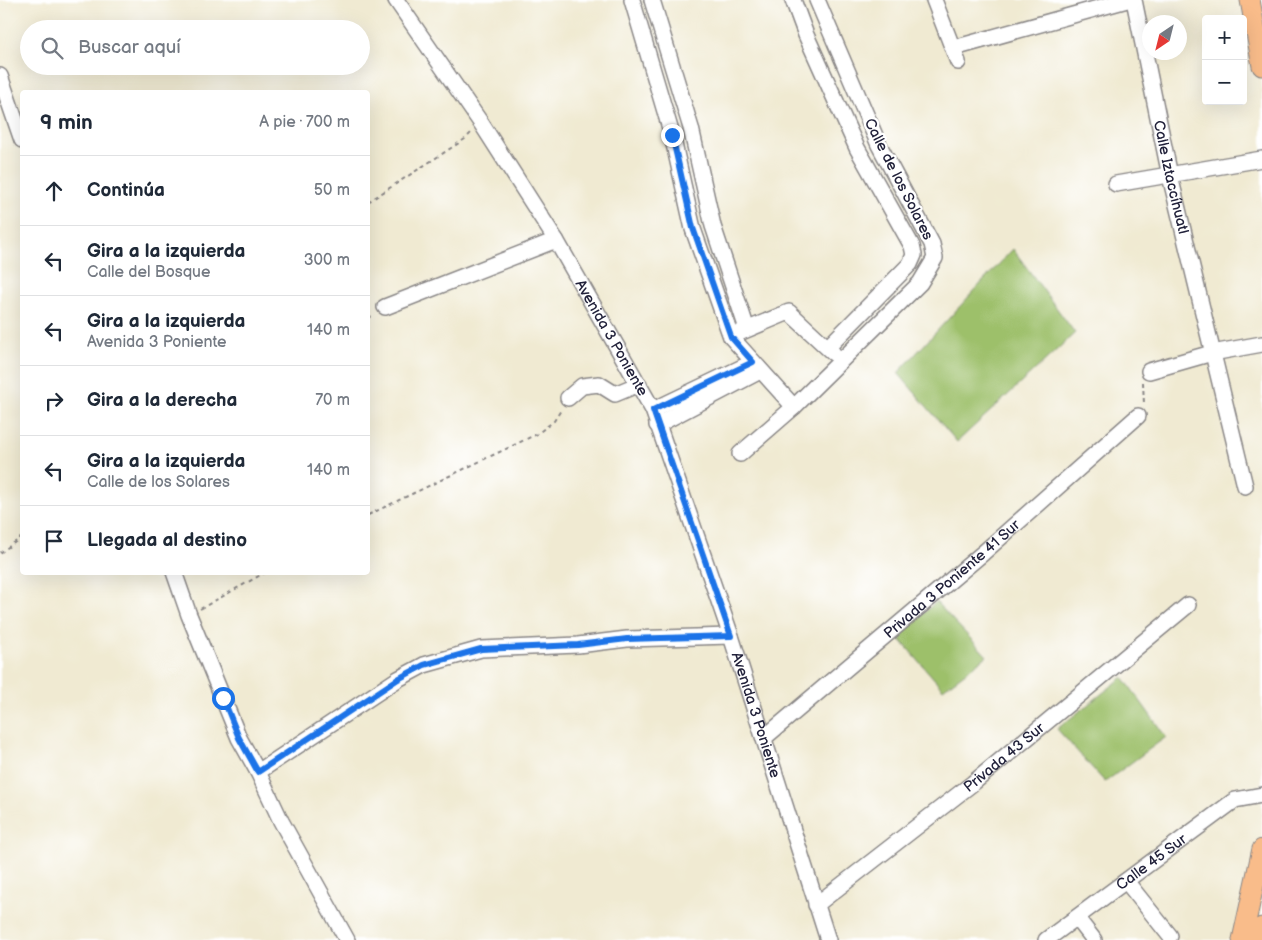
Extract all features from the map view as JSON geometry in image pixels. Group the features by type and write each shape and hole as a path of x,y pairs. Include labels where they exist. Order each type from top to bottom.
{"main road":[{"path":"1250,0 1262,66"},
{"path":"1242,940 1262,849"},
{"path":"1260,940 1262,927"}],"street":[{"name":"Avenida 3 Poniente","path":"396,0 481,123 556,240 639,384 655,418 731,636 828,940"},
{"path":"632,0 672,135 693,228 731,337 794,407"},
{"path":"652,0 691,128 713,226 746,329"},
{"name":"Calle de los Solares","path":"794,0 806,34 857,148 912,246 914,255 910,264 828,347"},
{"name":"Calle de los Solares","path":"740,454 794,407 920,283 935,258 932,244 879,145 817,0"},
{"path":"934,0 956,55 1127,0"},
{"name":"Calle Iztaccíhuatl","path":"1134,0 1170,176 1245,486"},
{"path":"806,34 825,22"},
{"path":"0,76 20,134"},
{"path":"672,135 691,128"},
{"path":"1116,184 1262,159"},
{"path":"384,307 556,240"},
{"path":"731,337 789,312 841,361"},
{"path":"1149,371 1212,353 1262,344"},
{"path":"655,418 757,366"},
{"path":"568,398 582,386 599,384 615,394 639,384"},
{"name":"Privada 3 Poniente 41 Sur","path":"764,738 925,603 1138,416"},
{"path":"175,575 189,615 239,738 258,772 281,821 347,940"},
{"name":"Privada 43 Sur","path":"816,905 973,783 1188,605"},
{"path":"258,772 398,679 424,665 481,649 578,645 627,639 731,636"},
{"name":"Calle 45 Sur","path":"1046,940 1235,800 1262,795"},
{"path":"1126,881 1170,936"},
{"path":"1077,918 1094,940"}],"path":[{"path":"370,201 465,139 481,123"},
{"path":"1138,416 1145,401 1144,379 1149,371"},
{"path":"370,514 537,434 554,421 568,398"},
{"path":"0,553 20,538"},
{"path":"189,615 261,575"}],"green space":[{"path":"1013,249 1075,333 957,442 898,373"},
{"path":"936,602 987,656 943,689 897,636"},
{"path":"1123,677 1166,737 1105,782 1057,729"}],"route":[{"path":"223,698 239,738 258,772 398,679 424,665 481,649 578,645 627,639 731,636 653,410 753,362 731,337 693,228 672,135"}]}
